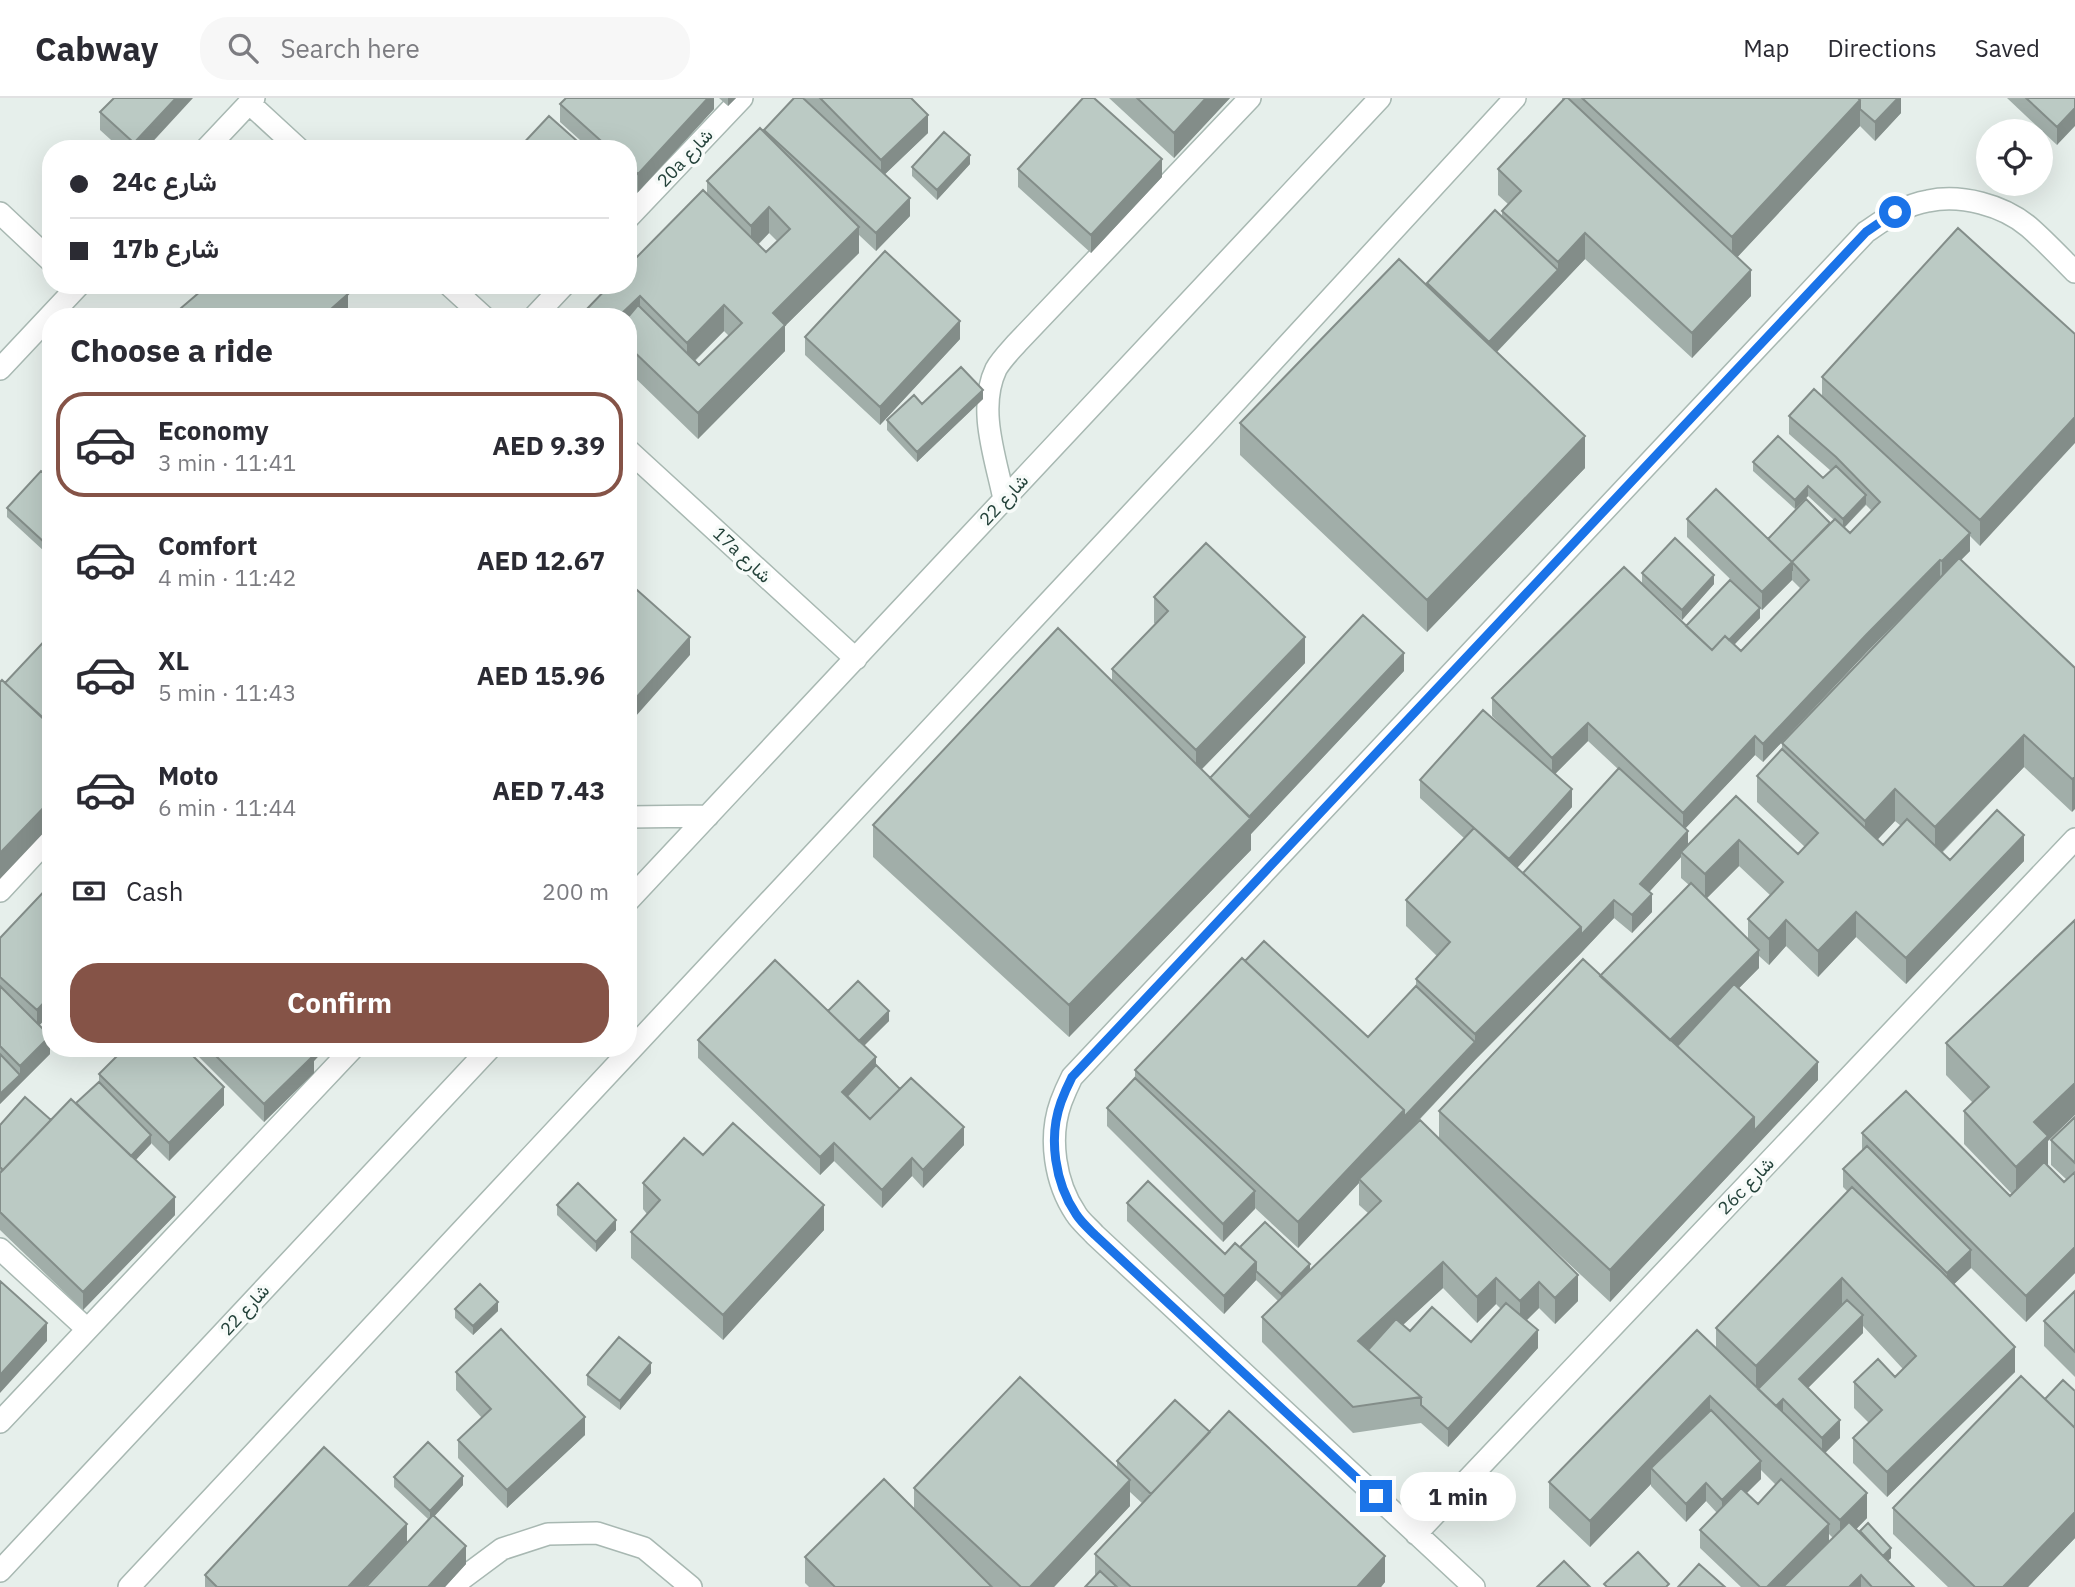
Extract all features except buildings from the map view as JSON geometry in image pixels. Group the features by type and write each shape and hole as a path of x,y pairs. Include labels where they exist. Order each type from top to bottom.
{"street":[{"name":"20a شارع","path":"637,209 742,98"},
{"path":"1004,499 990,433 987,400 996,369 1017,343 1250,98"},
{"name":"شارع 22","path":"637,892 1380,98"},
{"path":"637,1043 1205,435 1515,98"},
{"path":"214,140 251,101 290,140"},
{"path":"1474,1587 1095,1235 1076,1214 1063,1188 1055,1161 1054,1133 1060,1104 1072,1077 1866,232 1895,212 1927,201 1962,200 1996,208 2027,226 2075,272"},
{"path":"0,213 42,253"},
{"path":"57,308 70,294"},
{"path":"459,294 474,308"},
{"path":"542,308 556,294"},
{"path":"0,369 42,324"},
{"name":"17a شارع","path":"637,458 856,659"},
{"path":"637,817 708,817"},
{"name":"26c شارع","path":"1416,1534 2075,839"},
{"path":"0,891 42,846"},
{"path":"0,1422 344,1057"},
{"name":"شارع 22","path":"0,1571 482,1057"},
{"path":"128,1587 623,1057"},
{"path":"0,1249 87,1329"},
{"path":"454,1587 502,1549 548,1534 597,1533 644,1548 691,1587"}],"route":[{"path":"1376,1496 1095,1235 1076,1214 1063,1188 1055,1161 1054,1133 1060,1104 1072,1077 1866,232 1895,212"}]}
